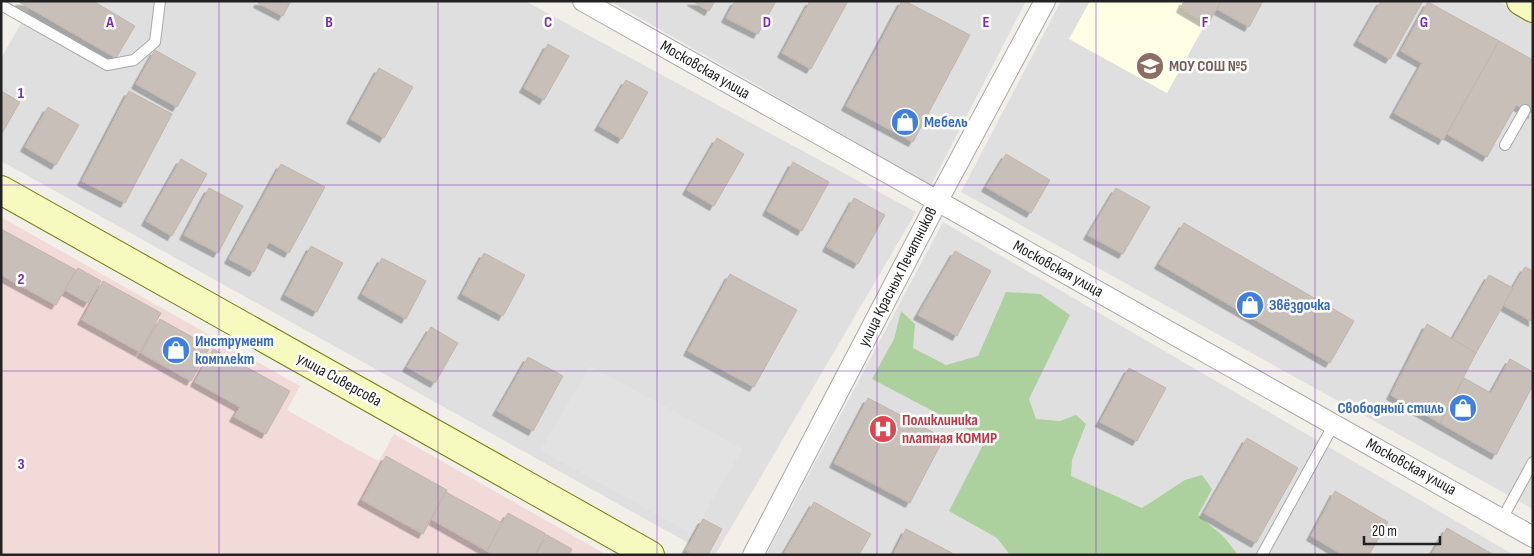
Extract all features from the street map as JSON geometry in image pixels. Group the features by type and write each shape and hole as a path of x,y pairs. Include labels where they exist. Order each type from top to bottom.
{"street":[{"name":"Московская улица","path":"583,1 1533,537"},
{"name":"улица Красных Печатников","path":"754,555 937,202 1045,1"},
{"path":"1521,1 1533,8"},
{"name":"улица Сиверсова","path":"1,190 650,555"}],"lane":[{"path":"1,5 107,65 134,60 155,42 160,1"},
{"path":"1505,145 1525,110"},
{"path":"1262,555 1334,424"},
{"path":"1502,519 1533,462"}],"shaded area":[{"path":"34,1 525,1 916,212 715,555 710,555 1,161 1,58"},
{"path":"610,1 1026,1 931,185"},
{"path":"1061,1 1498,1 1533,21 1533,509 961,192"},
{"name":"МОУ СОШ №5","path":"1090,1 1218,1 1167,93 1069,39"},
{"path":"1,217 300,386 287,410 369,456 379,461 394,434 607,555 1,555"},
{"path":"943,222 1514,555 766,555"},
{"path":"590,366 743,449 692,534 540,450"}],"green space":[{"path":"1006,292 1040,294 1070,315 1029,399 1036,419 1060,421 1076,415 1086,424 1072,460 1071,476 1142,508 1185,480 1202,475 1212,489 1198,515 1224,537 1238,555 1010,555 997,538 949,511 986,439 872,379 894,339 901,311 915,324 913,348 946,365 978,356"}],"building":[{"path":"20,1 93,1 135,26 116,58"},
{"path":"259,1 291,1 283,16 258,3"},
{"path":"692,1 715,1 709,11"},
{"path":"735,1 776,1 758,34 726,18"},
{"path":"810,1 848,1 811,69 782,53"},
{"path":"902,1 970,35 913,142 846,106"},
{"path":"1184,1 1221,1 1208,24 1181,8"},
{"path":"1221,1 1263,1 1249,27 1217,9"},
{"path":"1381,1 1423,1 1390,59 1358,41"},
{"path":"1428,2 1499,41 1443,140 1394,113 1422,63 1401,51"},
{"path":"1499,41 1533,60 1533,114 1516,105 1487,157 1447,134"},
{"path":"548,44 569,56 544,100 524,88"},
{"path":"155,50 196,73 177,107 136,84"},
{"path":"379,68 413,87 384,138 351,119"},
{"path":"626,80 648,92 622,139 599,126"},
{"path":"1,91 20,102 1,135"},
{"path":"129,91 172,114 125,203 82,181"},
{"path":"48,107 79,125 56,165 25,147"},
{"path":"717,138 744,154 714,206 687,190"},
{"path":"1006,154 1050,180 1031,213 986,187"},
{"path":"181,159 207,174 172,236 146,221"},
{"path":"793,162 829,182 802,231 767,211"},
{"path":"281,164 325,187 289,253 269,242 254,272 229,259"},
{"path":"209,188 243,206 218,253 184,235"},
{"path":"1116,188 1150,207 1123,254 1088,235"},
{"path":"854,198 885,215 858,264 827,247"},
{"path":"1184,223 1354,321 1330,363 1159,264"},
{"path":"1,229 76,270 56,305 1,275"},
{"path":"311,246 343,263 317,312 285,295"},
{"path":"955,251 991,271 957,336 918,315"},
{"path":"484,253 525,275 503,316 462,294"},
{"path":"382,258 426,281 406,319 362,294"},
{"path":"1525,267 1533,271 1533,322 1503,305"},
{"path":"78,268 101,281 88,303 65,290"},
{"path":"730,274 797,310 754,387 688,351"},
{"path":"1489,275 1513,288 1476,353 1452,340"},
{"path":"103,281 161,313 140,352 82,320"},
{"name":"Инструмент комплект","path":"160,319 210,347 191,381 141,353"},
{"path":"1427,324 1476,353 1440,423 1391,395"},
{"path":"431,327 458,343 435,383 407,367"},
{"path":"213,349 290,391 266,434 234,417 240,407 195,382"},
{"path":"528,357 563,376 533,431 497,411"},
{"path":"1510,359 1533,372 1533,385 1496,455 1440,423 1464,378 1491,393"},
{"path":"1129,368 1166,388 1137,441 1100,422"},
{"path":"868,398 944,438 910,503 834,463"},
{"path":"1247,438 1298,468 1256,543 1204,513"},
{"path":"386,456 447,490 423,534 362,500"},
{"path":"1335,491 1388,522 1369,555 1343,555 1311,536"},
{"path":"446,492 502,523 487,551 431,519"},
{"path":"814,502 871,534 859,555 783,555"},
{"path":"508,513 546,534 535,555 495,555 487,551"},
{"path":"703,519 722,529 708,555 694,555 686,550"},
{"path":"1447,528 1494,555 1431,555"},
{"path":"906,529 956,555 893,555"},
{"path":"547,535 572,549 569,555 536,555"}],"place":[{"name":"МОУ СОШ №5","path":"1150,66"},
{"name":"Мебель","path":"905,122"},
{"name":"Звёздочка","path":"1250,305"},
{"name":"Инструмент комплект","path":"176,350"},
{"name":"Свободный стиль","path":"1463,408"},
{"name":"Поликлиника платная КОМИР","path":"883,429"}]}
